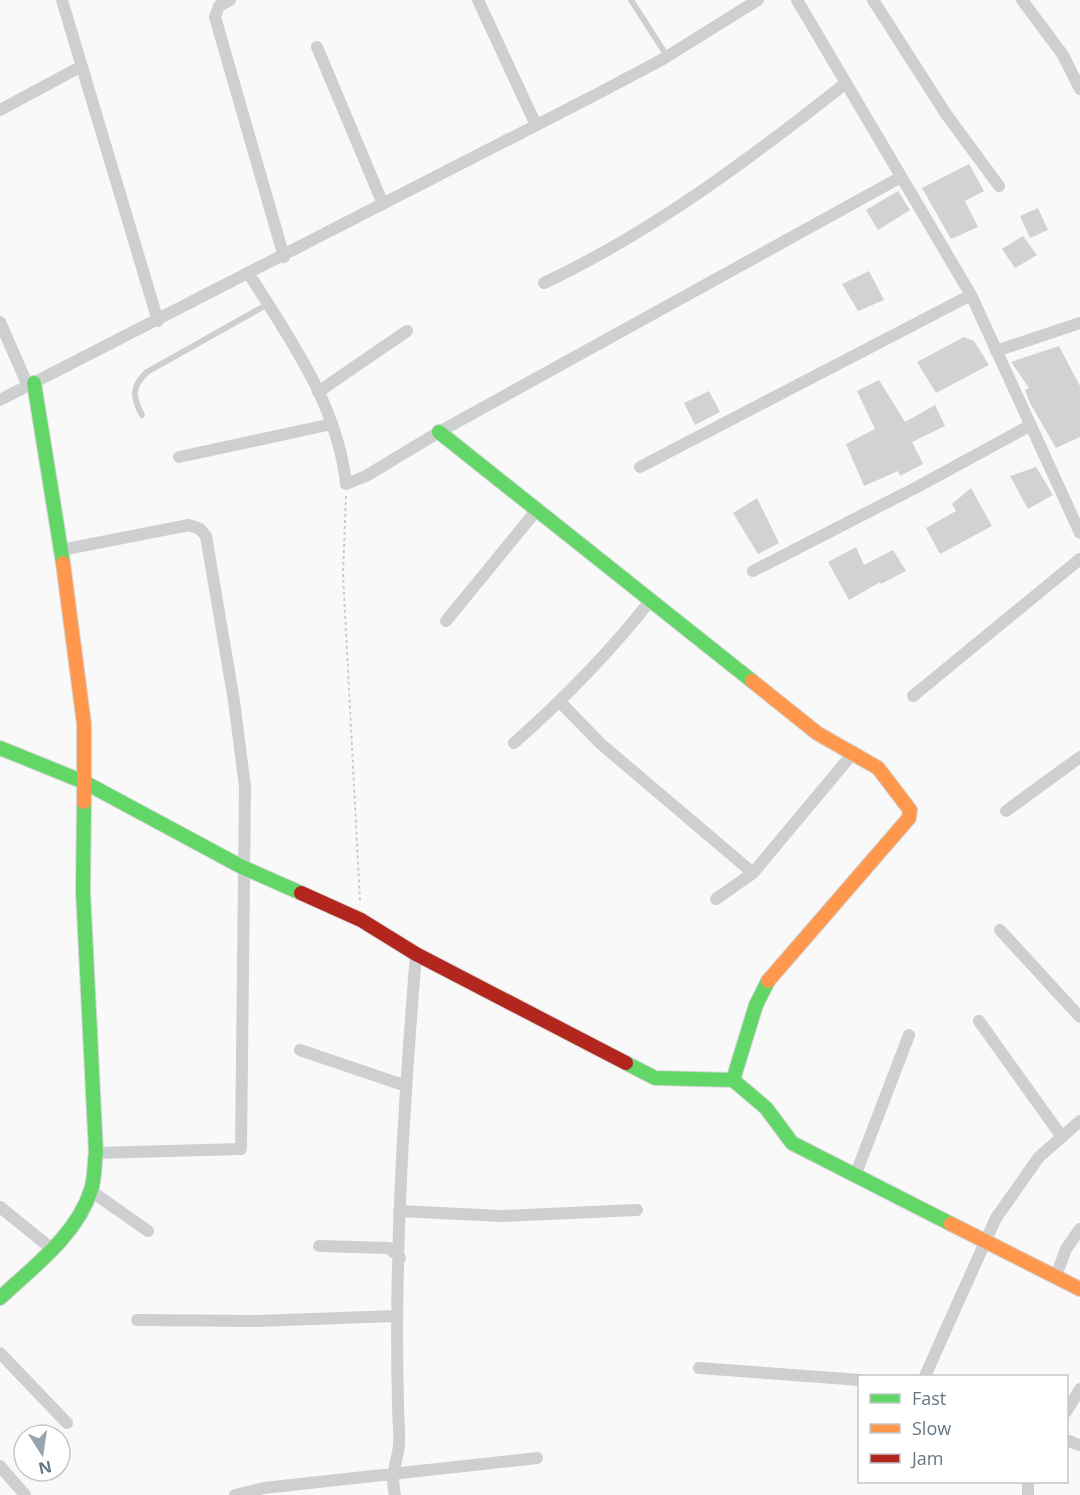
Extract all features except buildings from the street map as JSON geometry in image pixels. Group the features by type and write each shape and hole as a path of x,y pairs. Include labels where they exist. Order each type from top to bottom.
{"street":[{"path":"62,0 80,67 158,321"},
{"path":"230,0 219,6 215,17 284,257"},
{"path":"478,0 536,125"},
{"path":"0,400 284,257 667,57 758,0"},
{"path":"797,0 971,295 1080,533"},
{"path":"873,0 946,114 999,186"},
{"path":"1023,0 1058,48 1080,89"},
{"path":"317,47 383,204"},
{"path":"0,110 80,67"},
{"path":"544,283 633,237 754,156 846,83"},
{"path":"249,274 303,362 318,392 341,450 346,484 366,476 439,432 902,177"},
{"path":"640,467 971,295"},
{"path":"0,322 31,385 61,550 84,724 83,891 96,1153 91,1191 68,1230 52,1249 0,1298"},
{"path":"996,351 1080,323"},
{"path":"318,392 407,331"},
{"path":"178,457 332,424"},
{"path":"753,571 919,486 1031,425"},
{"path":"439,432 816,733 878,768 910,810 909,818 771,975 756,1005 733,1080"},
{"path":"446,621 536,511"},
{"path":"61,550 189,525 200,529 206,536 234,701 245,787 242,867 241,1149 96,1153"},
{"path":"913,696 1080,559"},
{"path":"514,743 560,702 617,643 650,601"},
{"path":"560,702 601,744 753,873"},
{"path":"0,748 84,782 242,867 361,920 416,954 655,1078 733,1080 766,1108 792,1143 1080,1289"},
{"path":"716,899 753,873 854,753"},
{"path":"1006,811 1080,757"},
{"path":"999,930 1080,1017"},
{"path":"395,1495 391,1476 399,1446 396,1316 400,1258 399,1212 416,954"},
{"path":"979,1021 1062,1137"},
{"path":"855,1176 909,1035"},
{"path":"300,1050 406,1086"},
{"path":"926,1375 996,1218 1038,1157 1080,1121"},
{"path":"91,1191 147,1231"},
{"path":"0,1207 52,1249"},
{"path":"399,1212 502,1216 637,1210"},
{"path":"1056,1276 1066,1249 1080,1229"},
{"path":"319,1246 389,1248 400,1258"},
{"path":"137,1320 256,1321 396,1316"},
{"path":"0,1353 67,1423"},
{"path":"699,1368 858,1380"},
{"path":"1068,1409 1080,1389"},
{"path":"235,1495 264,1488 391,1476 537,1458"},
{"path":"0,1466 25,1495"}],"lane":[{"path":"631,0 667,57"},
{"path":"142,415 134,398 135,388 147,372 268,304"}],"path":[{"path":"346,484 343,574 361,920"}],"traffic: fast":[{"path":"34,383 63,563"},
{"path":"439,432 752,681"},
{"path":"0,748 84,782 242,867 301,893"},
{"path":"0,1298 65,1236 76,1222 93,1181 96,1153 83,891 84,802"},
{"path":"733,1080 756,1005 768,981"},
{"path":"626,1063 655,1078 733,1080 766,1108 792,1143 951,1224"}],"traffic: slow":[{"path":"63,563 84,724 84,802"},
{"path":"752,681 817,733 878,768 910,810 909,818 768,981"},
{"path":"951,1224 1080,1289"}],"traffic: jam":[{"path":"301,893 361,920 416,954 626,1063"}]}
